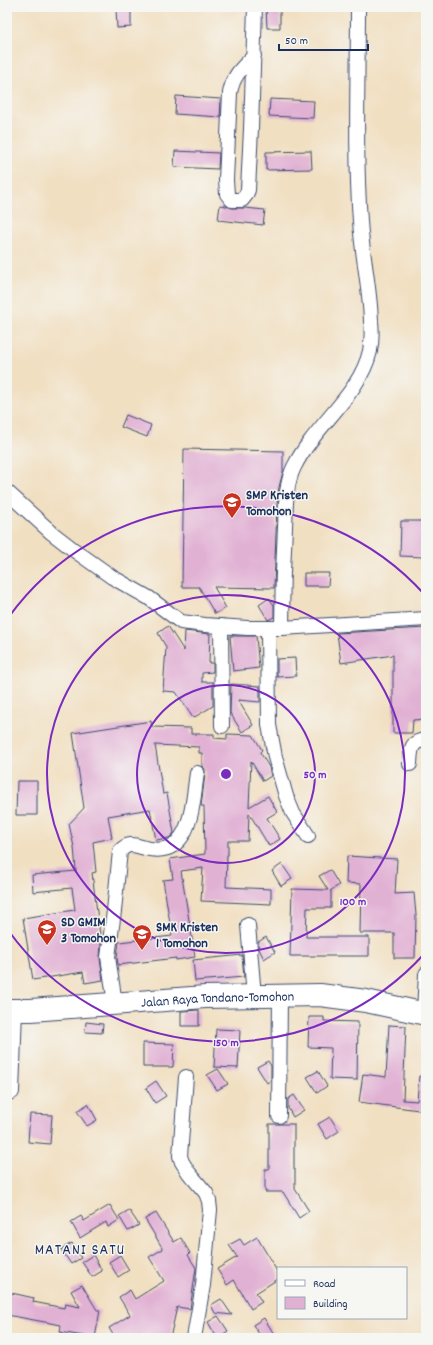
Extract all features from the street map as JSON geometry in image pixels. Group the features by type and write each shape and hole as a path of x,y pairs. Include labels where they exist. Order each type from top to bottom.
{"highway":[{"name":"Jalan Raya Tondano-Tomohon","path":"11,1010 205,997 320,995 366,1001 425,1014"}],"street":[{"path":"254,56 236,75 232,83 230,93 226,180 227,194 232,200 242,200 248,190 254,56 255,7"},
{"path":"308,836 293,813 286,796 275,757 269,725 275,628 290,476 300,456 358,380 366,365 372,335 371,308 360,223 356,138 358,7"},
{"path":"7,492 52,533 74,550 112,577 149,598 181,622 247,628 275,628 426,619"},
{"path":"221,626 222,726"},
{"path":"410,764 411,749 414,743 421,740 426,740"},
{"path":"115,1003 108,957 120,851 128,845 136,845 154,850 163,850 172,847 179,841 185,833 190,815 197,773"},
{"path":"248,925 254,996"},
{"path":"425,1014 426,974"},
{"path":"279,1116 280,995"},
{"path":"11,1010 12,1092"},
{"path":"186,1077 180,1156 189,1173 206,1193 210,1210 203,1285 194,1338"}],"building":[{"path":"266,7 280,7 280,28 267,28"},
{"path":"131,8 131,27 117,28 116,9"},
{"path":"176,96 221,99 220,117 175,114"},
{"path":"270,99 314,101 313,118 269,116"},
{"path":"175,151 219,153 218,169 174,167"},
{"path":"311,151 312,169 266,170 266,152"},
{"path":"220,205 232,208 265,210 263,225 218,220"},
{"path":"126,415 151,425 147,437 121,427"},
{"name":"SMP Kristen Tomohon","path":"184,449 283,451 283,472 277,504 274,588 214,587 226,608 215,614 199,587 182,587"},
{"path":"401,521 425,521 424,557 400,556"},
{"path":"304,573 329,573 328,586 304,586"},
{"path":"269,598 274,605 274,617 268,620 259,605"},
{"path":"168,626 184,651 185,631 210,634 209,663 213,663 213,672 202,673 202,682 213,682 213,706 193,718 176,692 163,691 166,647 158,633"},
{"path":"426,628 426,719 413,720 412,733 393,733 393,655 341,663 337,633"},
{"path":"230,636 256,636 259,668 233,671"},
{"path":"295,658 296,676 277,677 277,659"},
{"path":"231,684 260,686 260,702 238,700 253,725 242,732 230,713"},
{"path":"151,721 152,727 191,728 191,734 214,734 214,738 227,739 227,734 253,735 262,750 260,752 269,767 271,776 263,781 251,761 249,807 268,796 277,812 267,818 280,839 269,846 249,813 248,841 228,841 226,887 271,889 271,904 201,901 203,868 181,871 195,957 118,965 117,957 119,942 172,936 163,880 173,879 170,859 205,854 204,806 201,806 205,774 205,769 202,766 202,753 199,753 199,747 155,745 163,794 167,793 174,833 169,838 156,840 150,809 108,816 112,838 93,842 96,872 92,873 101,943 100,958 103,980 85,983 83,972 33,980 23,918 75,910 72,888 33,892 32,875 76,871 74,847 69,824 84,808 73,733"},
{"path":"17,781 37,781 37,815 16,815"},
{"path":"347,856 397,859 395,894 414,893 416,915 415,958 394,958 394,933 360,933 361,884 346,883"},
{"path":"282,864 292,879 281,886 272,871"},
{"path":"330,870 339,885 330,891 331,908 307,908 306,937 369,937 369,956 290,956 292,889 328,890 319,876"},
{"path":"266,937 275,952 264,959 259,949 258,942"},
{"path":"242,955 244,977 195,981 193,960"},
{"path":"199,1010 199,1026 181,1026 181,1011"},
{"path":"309,1017 324,1017 324,1021 358,1022 357,1080 330,1079 331,1048 308,1047"},
{"path":"86,1022 103,1024 102,1033 85,1032"},
{"path":"389,1025 406,1026 403,1100 417,1101 419,1076 426,1076 426,1111 359,1102 363,1074 386,1077"},
{"path":"216,1029 240,1030 238,1068 214,1067"},
{"path":"143,1043 174,1044 173,1067 143,1067"},
{"path":"268,1061 271,1066 271,1080 267,1083 257,1067"},
{"path":"218,1069 228,1084 217,1090 207,1075"},
{"path":"318,1071 327,1086 317,1093 307,1077"},
{"path":"156,1081 166,1096 155,1103 146,1088"},
{"path":"294,1095 304,1110 293,1117 288,1108 288,1099"},
{"path":"88,1104 97,1120 87,1126 77,1111"},
{"path":"30,1114 52,1115 50,1144 28,1142"},
{"path":"330,1117 339,1131 327,1139 318,1124"},
{"path":"269,1124 294,1124 295,1189 309,1211 299,1218 283,1192 265,1192 265,1169 269,1169"},
{"path":"110,1205 119,1220 108,1227 106,1222 80,1238 71,1222 81,1216 84,1221"},
{"path":"129,1210 139,1225 128,1231 119,1216"},
{"path":"156,1213 174,1242 181,1238 190,1253 188,1255 196,1268 190,1309 177,1307 170,1338 115,1338 109,1328 130,1315 119,1297 130,1290 135,1299 164,1281 149,1257 163,1249 145,1219"},
{"path":"257,1237 277,1271 277,1280 256,1293 262,1302 251,1309 234,1280 227,1285 217,1269 237,1257 229,1245 240,1239 244,1245"},
{"path":"72,1243 81,1258 71,1264 61,1249"},
{"path":"93,1255 102,1271 92,1277 82,1262"},
{"path":"120,1255 129,1270 118,1277 109,1262"},
{"path":"82,1285 97,1310 100,1310 95,1338 60,1332 61,1325 7,1315 7,1292 34,1298 33,1302 64,1308 65,1304 80,1307 71,1291"},
{"path":"221,1299 232,1315 215,1313 211,1305"},
{"path":"218,1316 228,1331 217,1338 208,1322"},
{"path":"264,1318 274,1334 267,1338 262,1338 253,1325"}],"place":[{"name":"SMP Kristen Tomohon","path":"232,519"},
{"name":"SD GMIM 3 Tomohon","path":"47,946"},
{"name":"SMK Kristen 1 Tomohon","path":"142,951"}],"district":[{"name":"MATANI SATU","path":"80,1248"}]}
